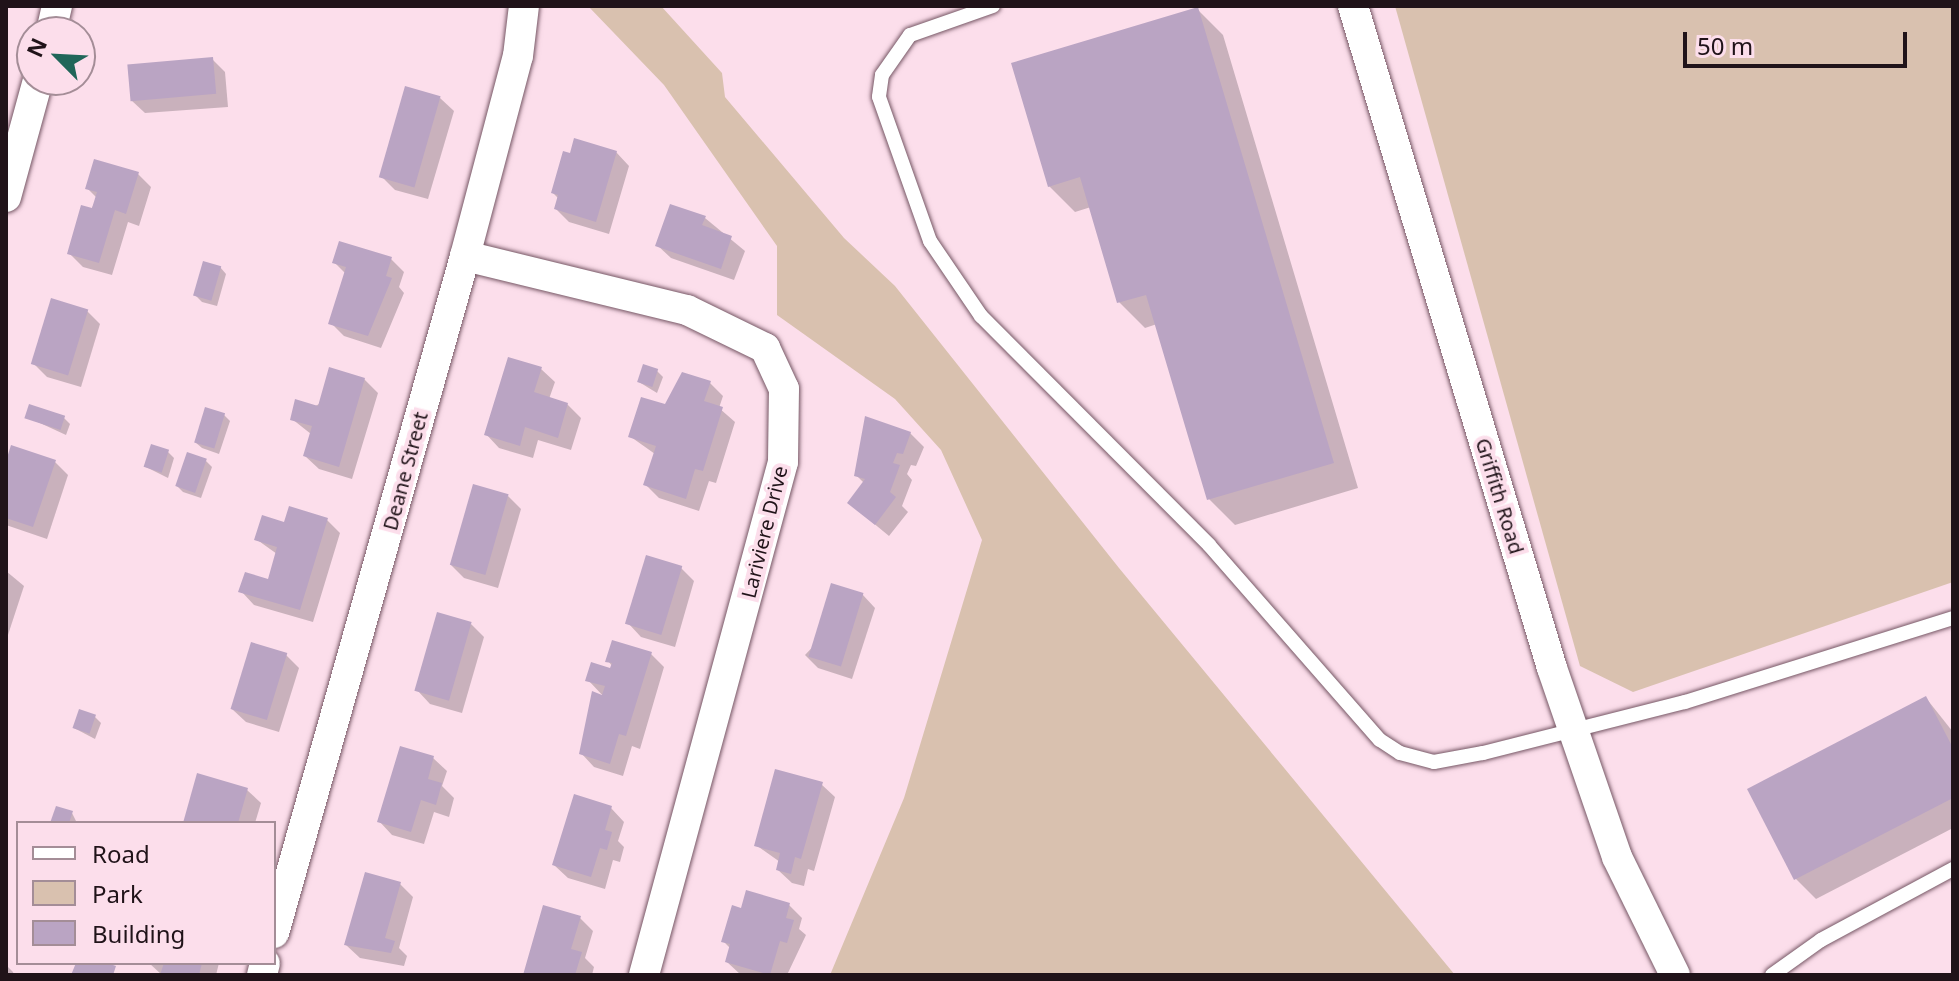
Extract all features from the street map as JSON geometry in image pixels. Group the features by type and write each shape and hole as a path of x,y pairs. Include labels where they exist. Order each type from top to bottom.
{"street":[{"name":"Deane Street","path":"276,926 465,256 518,56 524,6"},
{"name":"Griffith Road","path":"1353,6 1572,727 1617,857 1675,975"},
{"path":"6,197 34,96"},
{"name":"Lariviere Drive","path":"465,256 687,310 765,348 784,389 783,462 644,975"}],"lane":[{"path":"993,6 910,35 882,75 879,97 930,241 981,316 1209,545 1380,740 1410,758 1445,762 1572,727 1685,702 1953,618"},
{"path":"1772,975 1821,940 1953,869"}],"green space":[{"path":"588,6 661,6 722,73 725,97 844,238 895,286 1119,568 1455,975 830,975 904,798 982,540 941,450 895,399 777,315 777,246 664,85"},
{"path":"1395,6 1953,6 1953,582 1633,692 1580,666"}],"building":[{"path":"1198,7 1334,463 1207,500 1146,295 1117,303 1080,177 1048,187 1011,63"},
{"path":"213,57 216,94 131,101 127,64"},
{"path":"405,86 441,96 414,188 379,177"},
{"path":"574,138 617,151 596,222 554,209 558,195 551,193 563,151 570,153"},
{"path":"94,159 139,172 126,214 115,210 99,263 67,254 81,205 92,208 97,192 85,189"},
{"path":"670,204 706,216 702,225 732,236 721,269 655,246"},
{"path":"339,241 392,257 386,276 392,278 368,336 328,324 346,267 332,263"},
{"path":"203,261 221,266 211,301 193,296"},
{"path":"51,298 88,309 68,375 31,364"},
{"path":"508,357 542,367 534,392 568,403 558,438 525,427 520,446 484,435"},
{"path":"643,364 658,369 652,387 637,382"},
{"path":"329,367 365,378 339,467 303,456 312,426 290,420 295,399 318,406"},
{"path":"682,372 711,381 704,401 723,407 703,471 695,469 686,499 643,485 656,446 628,437 641,397 665,404"},
{"path":"29,404 65,416 61,430 24,418"},
{"path":"205,407 225,413 214,449 194,442"},
{"path":"865,416 911,432 903,454 897,453 893,463 900,465 890,492 896,497 875,525 847,503 865,479 854,476"},
{"path":"151,444 169,450 162,473 144,467"},
{"path":"11,445 56,460 33,527 6,518 6,461"},
{"path":"187,452 207,459 195,493 175,486"},
{"path":"473,484 509,494 485,575 450,565"},
{"path":"289,506 328,518 300,610 238,592 245,572 268,579 277,547 254,540 262,515 284,522"},
{"path":"646,555 682,566 661,635 625,624"},
{"path":"831,583 864,593 841,667 808,657"},
{"path":"437,612 472,622 449,701 414,691"},
{"path":"612,640 652,652 626,736 619,734 610,764 579,754 592,691 602,695 605,686 585,681 591,662 610,668 612,663 605,662"},
{"path":"251,642 287,653 267,720 231,709"},
{"path":"1926,696 1953,748 1953,798 1794,880 1747,789"},
{"path":"79,709 96,715 90,734 72,728"},
{"path":"400,746 434,756 428,779 442,783 436,805 421,800 411,832 377,822"},
{"path":"775,769 823,782 801,859 795,857 791,874 776,870 780,853 754,846"},
{"path":"197,773 248,788 239,821 184,821"},
{"path":"574,794 612,806 605,830 612,832 607,850 600,848 591,877 552,865"},
{"path":"56,806 73,811 70,821 51,821"},
{"path":"365,872 401,882 385,938 395,941 391,953 344,945"},
{"path":"746,890 790,903 786,918 794,920 787,943 780,941 770,975 725,962 730,944 721,942 732,905 741,908"},
{"path":"543,905 581,916 571,949 582,952 575,975 523,975"},
{"path":"75,965 116,966 113,975 71,975"},
{"path":"163,965 202,965 199,975 160,975"}]}
